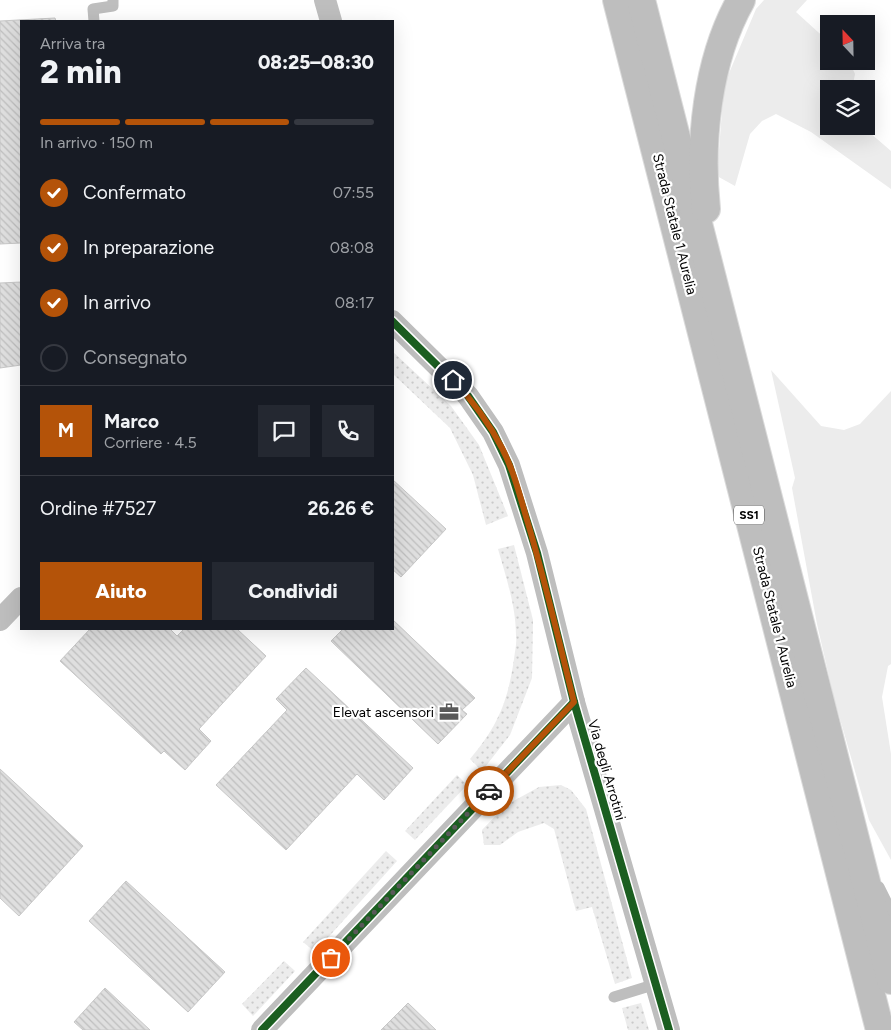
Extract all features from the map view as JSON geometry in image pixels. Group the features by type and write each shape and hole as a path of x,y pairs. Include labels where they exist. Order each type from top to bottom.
{"highway":[{"name":"Strada Statale 1 Aurelia","path":"617,0 880,1030"},
{"name":"Strada Statale 1 Aurelia","path":"641,0 891,980"},
{"path":"716,293 706,204 707,106 717,59 731,20 741,0"}],"street":[{"path":"325,0 331,20"},
{"name":"Via degli Arrotini","path":"394,322 468,396 503,450 519,493 537,553 574,702 669,1030"},
{"path":"0,620 20,599"},
{"path":"262,1030 574,702"}],"lane":[{"path":"94,20 93,9 113,6 113,0"},
{"path":"855,839 887,903 891,920"},
{"path":"614,997 656,984"}],"shaded area":[{"path":"764,0 807,0 796,12 820,34 820,70 853,70 855,74 854,80 820,80 820,135 872,135 891,151 891,189 811,132 776,114 762,121 750,134 735,186 717,176 724,85 756,9"},
{"path":"394,353 451,406 479,445 508,516 486,525 473,475 450,428 394,375"},
{"path":"771,370 821,426 844,430 860,424 891,391 891,664 888,666 882,697 891,754 891,860 869,820 834,698 817,624 792,488 795,478"},
{"path":"514,545 533,620 532,678 510,735 482,771 470,759 495,724 505,700 512,674 516,625 510,592 498,549"},
{"path":"457,775 467,785 415,840 405,831"},
{"path":"561,785 571,790 586,809 632,978 615,984 592,907 576,911 554,829 544,823 518,832 500,845 484,845 482,830 506,805 539,787"},
{"path":"386,851 397,861 315,952 303,942"},
{"path":"284,961 295,971 253,1016 242,1004"},
{"path":"641,1003 649,1030 628,1030 622,1008"}],"building":[{"path":"55,18 56,20 20,20 20,243 0,244 0,21"},
{"path":"20,282 20,365 0,368 0,283"},
{"path":"394,481 446,529 401,577 394,571"},
{"path":"394,621 475,698 462,710 467,714 438,744 331,641 342,630 394,630"},
{"path":"89,630 171,630 177,636 183,630 238,630 266,656 199,729 211,741 185,770 164,751 161,754 60,661"},
{"path":"306,668 413,768 384,800 357,774 286,850 216,785 287,710 276,699"},
{"path":"0,769 83,846 19,916 0,898"},
{"path":"126,881 225,972 188,1012 89,921"},
{"path":"105,988 150,1030 83,1030 74,1022"},
{"path":"408,1003 436,1030 381,1030"}],"cycle path":[{"path":"394,323 468,396 493,432 509,465 537,553 574,702 669,1030"},
{"path":"262,1030 574,702"}],"way so far":[{"path":"331,958 489,791"}],"place":[{"name":"Elevat ascensori","path":"449,712"}],"route":[{"path":"453,380 480,412 510,465 537,553 574,702 489,791"}]}
